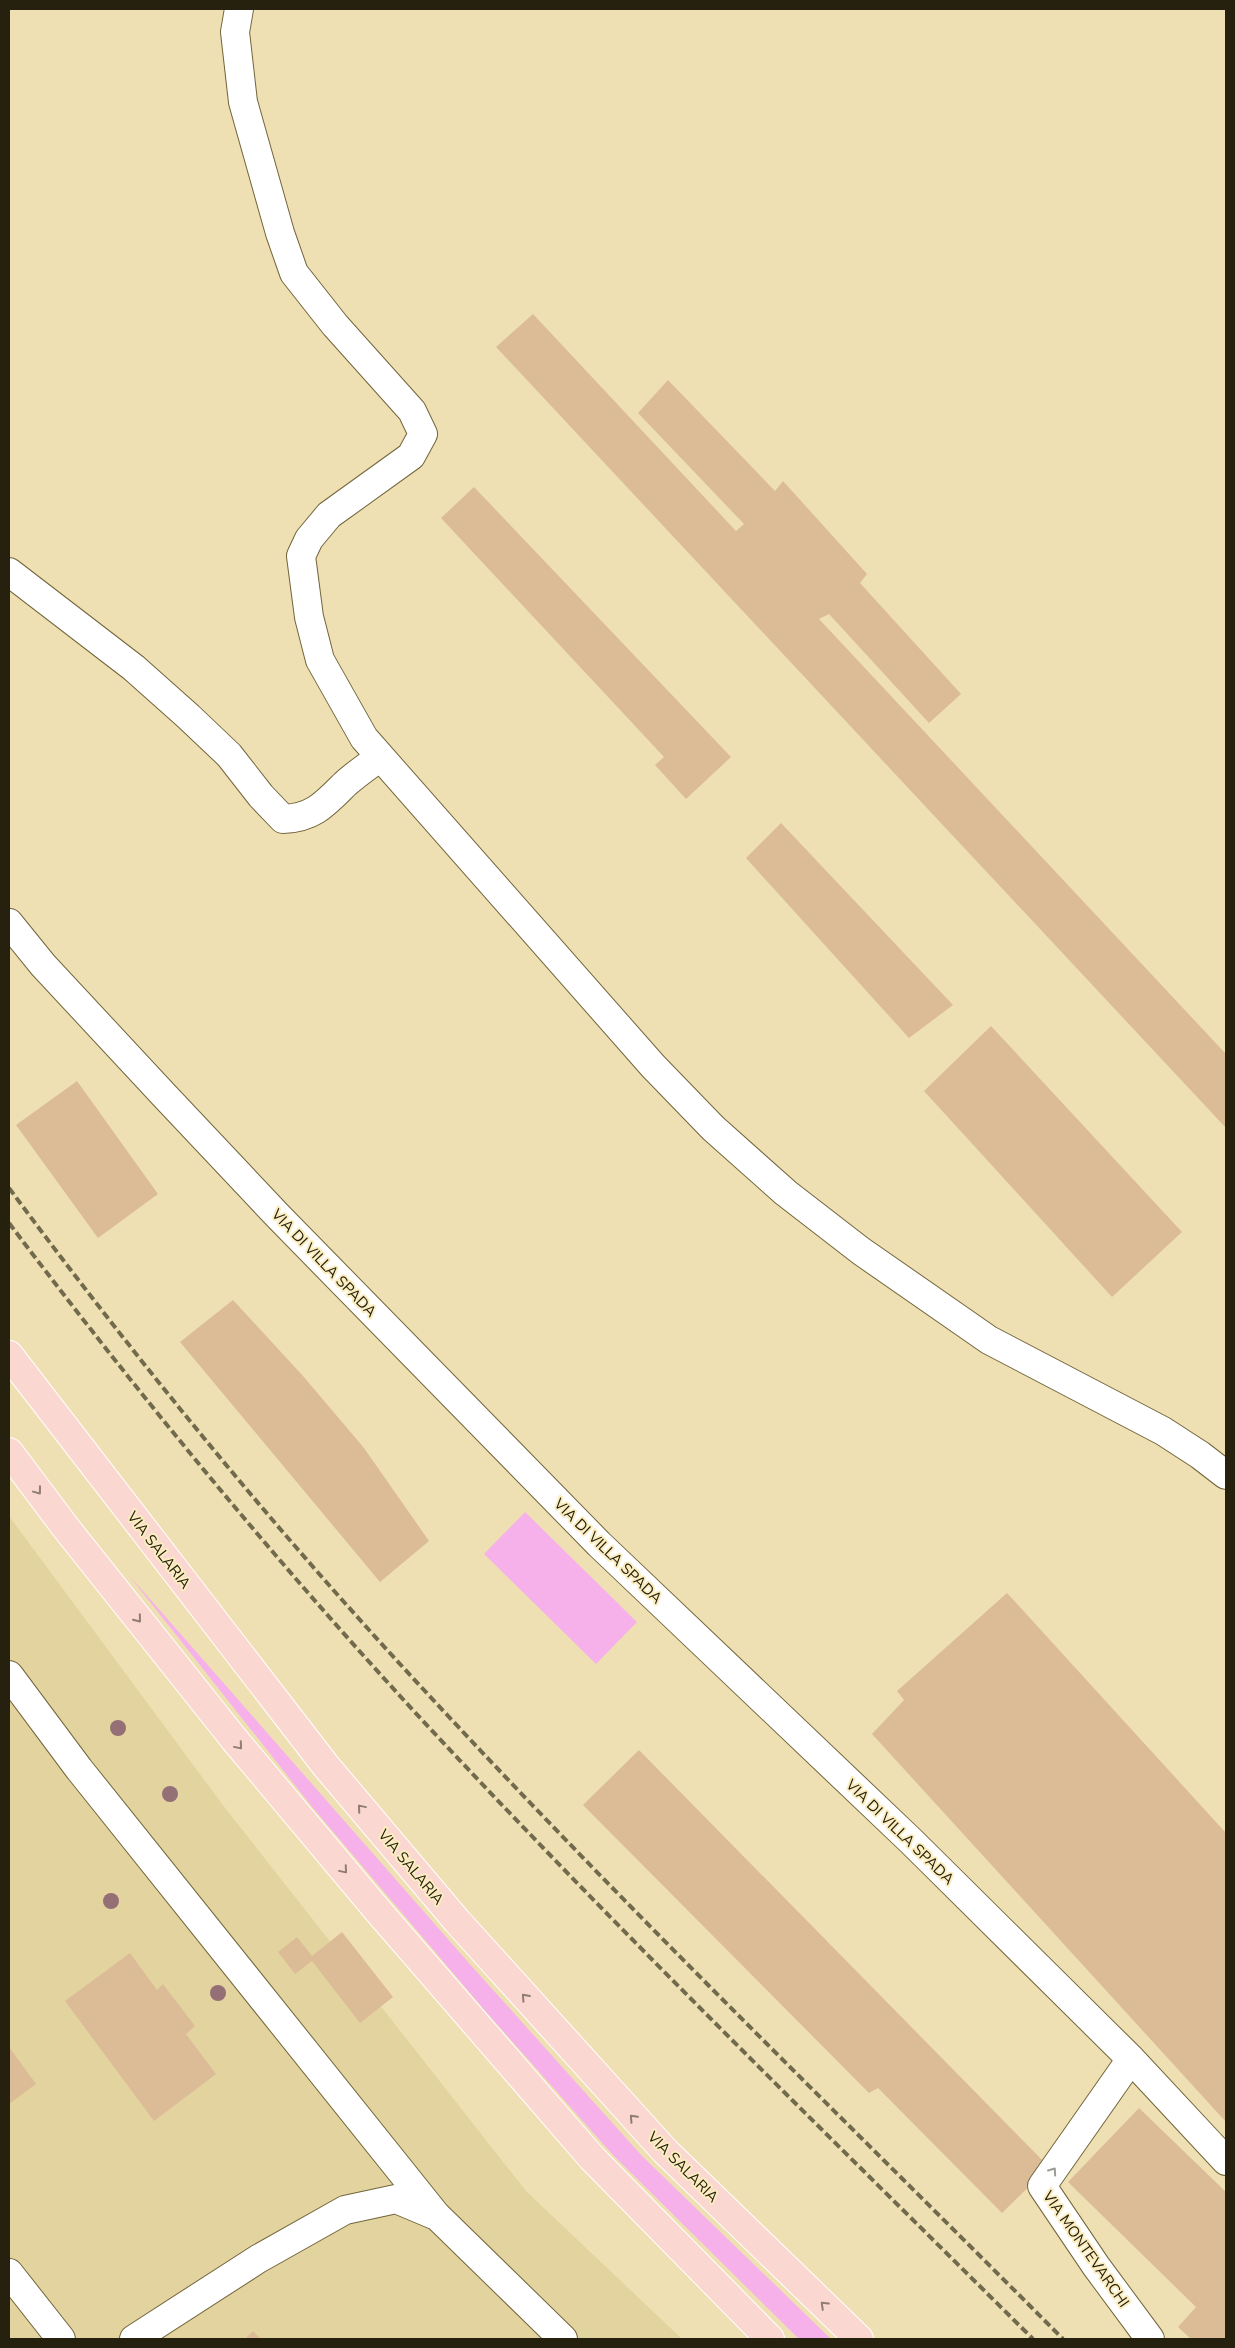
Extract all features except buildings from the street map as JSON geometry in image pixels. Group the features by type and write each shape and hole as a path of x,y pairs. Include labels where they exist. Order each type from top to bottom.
{"main road":[{"name":"VIA SALARIA","path":"9,1355 326,1766 457,1921 659,2144 859,2339"},
{"path":"9,1452 66,1528 234,1739 379,1912 592,2158 770,2339"}],"street":[{"path":"239,9 235,32 243,102 280,233 294,273 335,325 412,411 423,434 411,456 329,515 309,539 301,556 309,617 320,660 364,738 653,1066 713,1128 786,1193 861,1251 989,1340 1163,1431 1200,1455 1226,1475"},
{"path":"9,572 134,668 189,717 229,754 261,796 282,819 299,819 317,810 346,783 380,757"},
{"name":"VIA DI VILLA SPADA","path":"9,923 43,965 190,1123 599,1544 911,1841 1131,2059 1226,2162"},
{"path":"9,1674 80,1769 436,2215 564,2339"},
{"name":"VIA MONTEVARCHI","path":"1131,2059 1042,2186 1096,2266 1150,2339"},
{"path":"134,2339 258,2259 345,2210 396,2199 436,2215"},
{"path":"9,2274 61,2339"}],"shaded area":[{"path":"525,1512 637,1622 596,1664 484,1554"},
{"path":"9,1516 222,1804 526,2191 682,2339 9,2339"},
{"path":"128,1574 468,1962 642,2156 831,2339 799,2339 613,2155 487,2013 313,1808"}],"railway":[{"path":"9,1188 107,1317 209,1445 369,1630 502,1773 660,1937 1063,2339"},
{"path":"9,1223 108,1351 210,1477 368,1661 423,1721 649,1956 1033,2339"}]}
